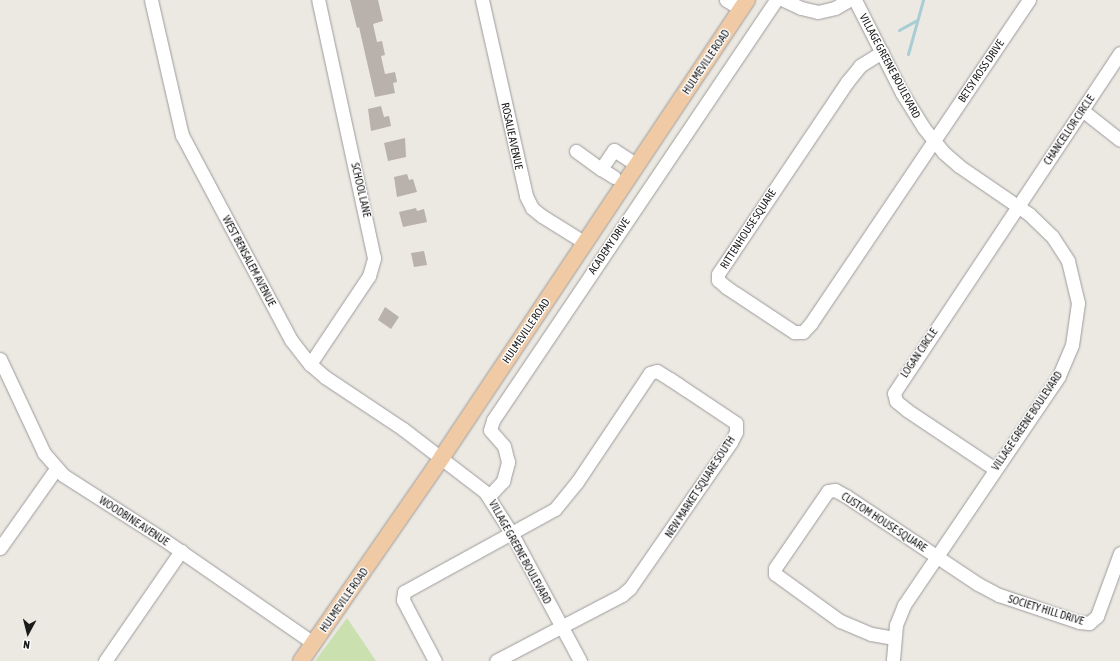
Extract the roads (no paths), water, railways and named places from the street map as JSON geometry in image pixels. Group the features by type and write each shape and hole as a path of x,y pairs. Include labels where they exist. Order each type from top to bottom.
{"main road":[{"name":"HULMEVILLE ROAD","path":"301,661 442,457 744,5"}],"street":[{"name":"WEST BENSALEM AVENUE","path":"151,0 182,135 292,340 310,364 442,457"},
{"name":"SCHOOL LANE","path":"310,364 369,276 374,258 318,0"},
{"name":"ROSALIE AVENUE","path":"482,0 526,196 532,208 542,216 585,243"},
{"path":"726,0 744,5"},
{"name":"ACADEMY DRIVE","path":"489,496 503,481 508,462 504,446 490,430 493,420 776,0"},
{"path":"784,0 801,8 818,12 835,8 849,0"},
{"name":"VILLAGE GREENE BOULEVARD","path":"855,0 911,110 933,141 959,166 1043,225 1062,250 1075,284 1078,313 1072,345 1059,376 904,605 894,638 893,661"},
{"name":"BETSY ROSS DRIVE","path":"933,141 1029,0"},
{"name":"RITTENHOUSE SQUARE","path":"882,52 860,66 847,82 727,260 718,274 718,280 784,326 794,332 803,332 933,141"},
{"name":"CHANCELLOR CIRCLE","path":"1018,206 1120,53"},
{"path":"1082,110 1120,140"},
{"path":"601,169 614,150 637,165"},
{"path":"576,152 614,177"},
{"name":"LOGAN CIRCLE","path":"995,470 907,410 896,401 894,393 1018,206"},
{"name":"WOODBINE AVENUE","path":"0,359 5,383 38,441 56,468 313,643"},
{"name":"NEW MARKET SQUARE SOUTH","path":"512,534 547,515 564,501 653,372 670,379 736,423 736,432 731,442 637,580 622,595 561,627"},
{"name":"VILLAGE GREENE BOULEVARD","path":"442,457 489,496 512,534 580,661"},
{"path":"0,548 56,468"},
{"name":"CUSTOM HOUSE SQUARE","path":"894,638 871,634 840,620 781,579 775,574 775,568 822,497 831,490 846,496 936,556"},
{"path":"435,661 403,600 404,592 512,534"},
{"path":"105,661 180,551"},
{"name":"SOCIETY HILL DRIVE","path":"936,556 978,584 999,595 1079,622 1089,623 1097,616 1120,553"},
{"path":"496,661 561,627"}],"waterway":[{"path":"908,54 923,0"},
{"path":"899,30 917,20"}]}
